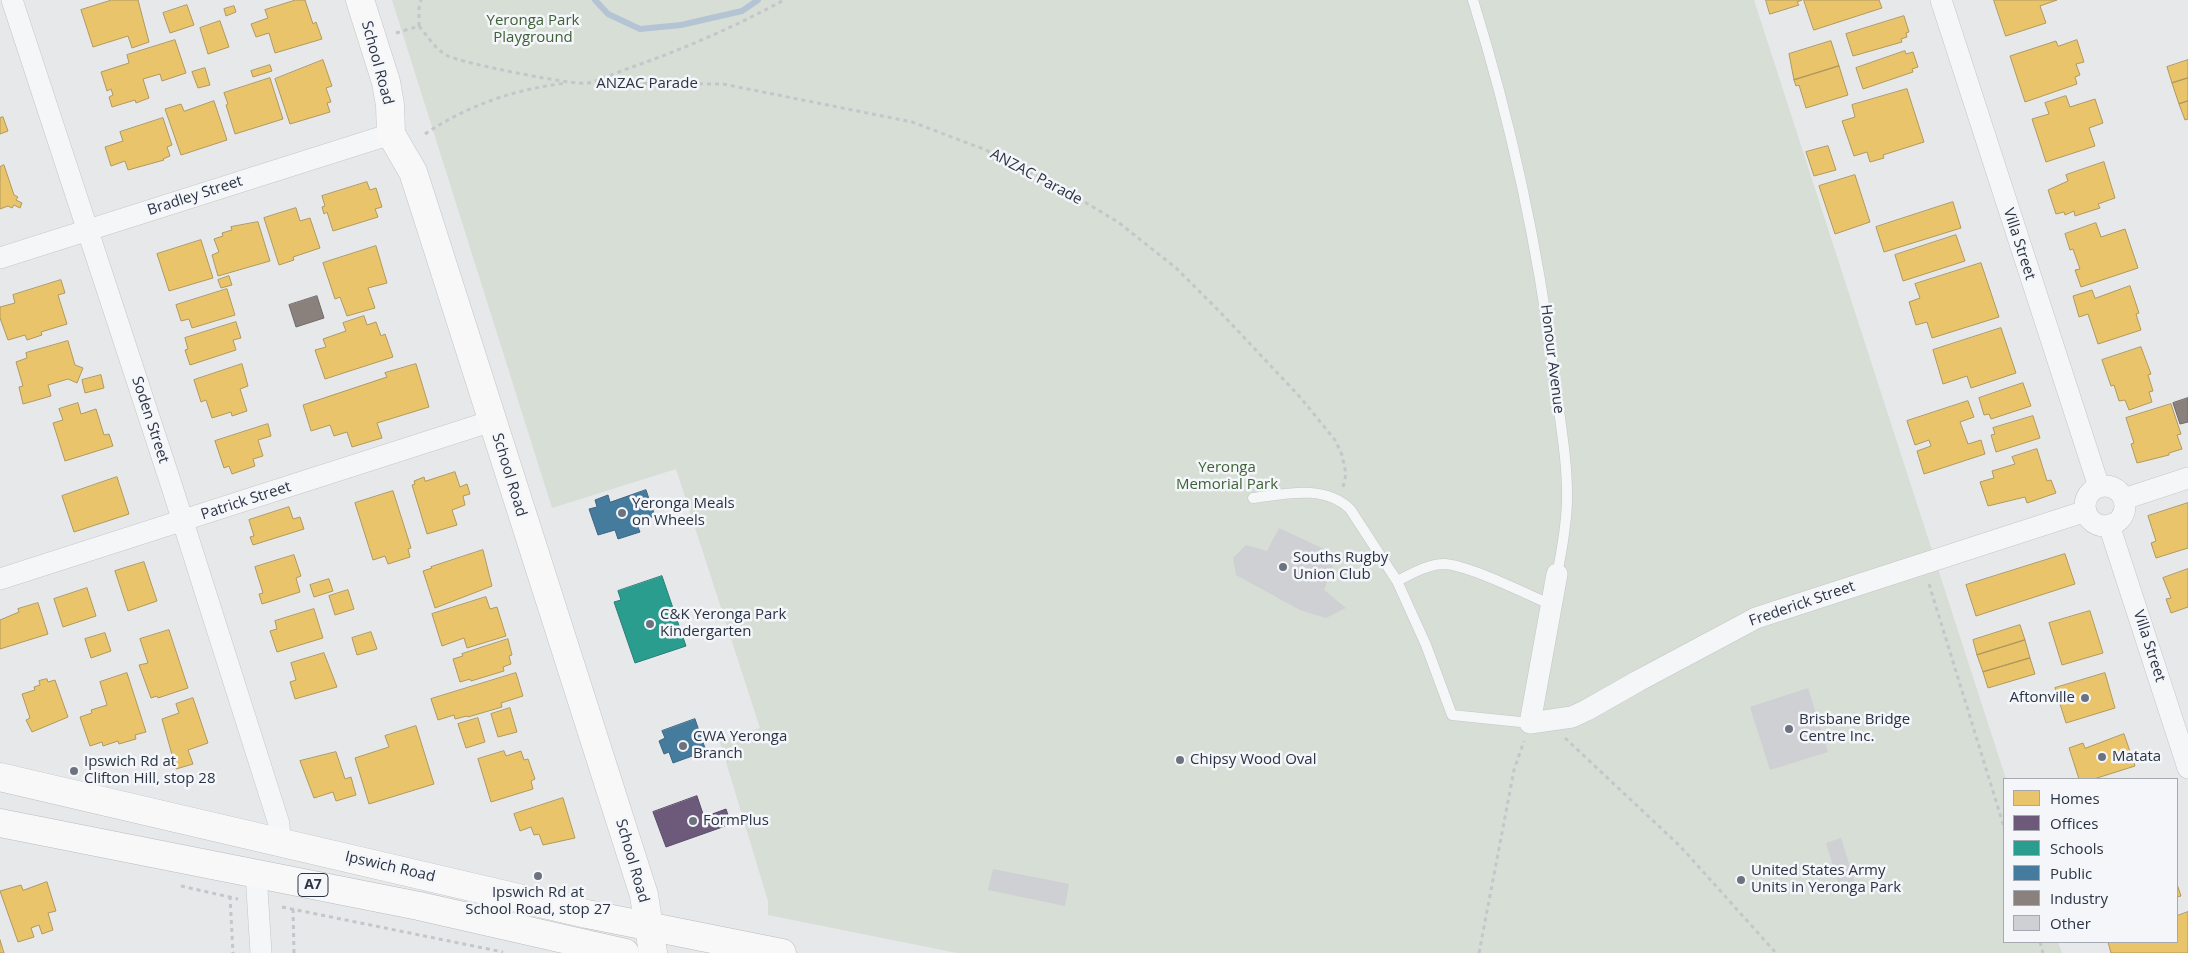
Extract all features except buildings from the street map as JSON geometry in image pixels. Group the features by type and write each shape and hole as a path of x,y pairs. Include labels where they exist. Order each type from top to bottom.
{"main road":[{"name":"School Road","path":"360,0 386,82 390,105 391,134 414,172 639,879 653,953"},
{"name":"Ipswich Road","path":"0,777 648,926 782,953"},
{"name":"A7","path":"0,823 456,914 625,953"}],"street":[{"name":"Soden Street","path":"12,0 183,521 279,824 280,841"},
{"name":"Villa Street","path":"1941,0 2099,487"},
{"name":"Bradley Street","path":"0,258 391,134"},
{"name":"Patrick Street","path":"0,580 492,421"},
{"path":"2124,499 2188,478"},
{"path":"2105,486 2116,489 2124,499 2123,515 2109,525 2093,521 2086,511 2086,499 2089,494 2099,487 2105,486"},
{"name":"Frederick Street","path":"1540,722 1572,717 1587,710 1638,680 1756,618 2086,511"},
{"name":"Villa Street","path":"2109,525 2188,768"},
{"name":"Honour Avenue","path":"1540,722 1557,574"},
{"path":"256,874 261,953"}],"lane":[{"name":"Honour Avenue","path":"1473,0 1495,71 1543,288 1564,456 1567,502 1564,541 1557,574"},
{"path":"1253,498 1308,493 1340,499 1350,509 1397,581 1426,645 1452,715 1540,722"},
{"path":"1397,581 1433,566 1444,564 1464,569 1552,605"}],"path":[{"path":"421,0 419,26 436,48 449,56 481,65 570,82"},
{"path":"587,83 648,61 746,21 784,0"},
{"path":"393,34 419,26"},
{"path":"424,134 452,116 504,94 570,82"},
{"name":"ANZAC Parade","path":"570,82 723,84 912,122 986,150 1058,186 1118,222 1176,268 1300,397 1335,440 1342,454 1346,474 1340,499"},
{"path":"1923,563 2003,823"},
{"path":"1540,722 1576,748 1680,846 1776,953"},
{"path":"1479,953 1514,770 1524,744"},
{"path":"230,896 233,953"},
{"path":"282,907 506,953"},
{"path":"293,909 294,953"}],"green space":[{"name":"Yeronga Memorial Park","path":"392,0 1754,0 2006,778 2003,778 2003,943 2058,943 2062,953 957,953 768,915 768,901 720,742 760,728 676,469 552,508"}],"waterway":[{"path":"595,0 608,14 640,29 681,25 742,11 758,0"}],"place":[{"name":"Yeronga Meals on Wheels","path":"622,513"},
{"name":"Souths Rugby Union Club","path":"1283,567"},
{"name":"C&K Yeronga Park Kindergarten","path":"650,624"},
{"name":"Aftonville","path":"2085,698"},
{"name":"Brisbane Bridge Centre Inc.","path":"1789,729"},
{"name":"CWA Yeronga Branch","path":"683,746"},
{"name":"Matata","path":"2102,757"},
{"name":"Chipsy Wood Oval","path":"1180,760"},
{"name":"Ipswich Rd at Clifton Hill, stop 28","path":"74,771"},
{"name":"FormPlus","path":"693,821"},
{"name":"Ipswich Rd at School Road, stop 27","path":"538,876"},
{"name":"United States Army Units in Yeronga Park","path":"1741,880"}],"park label":[{"name":"Yeronga Park Playground","path":"533,30"}]}
